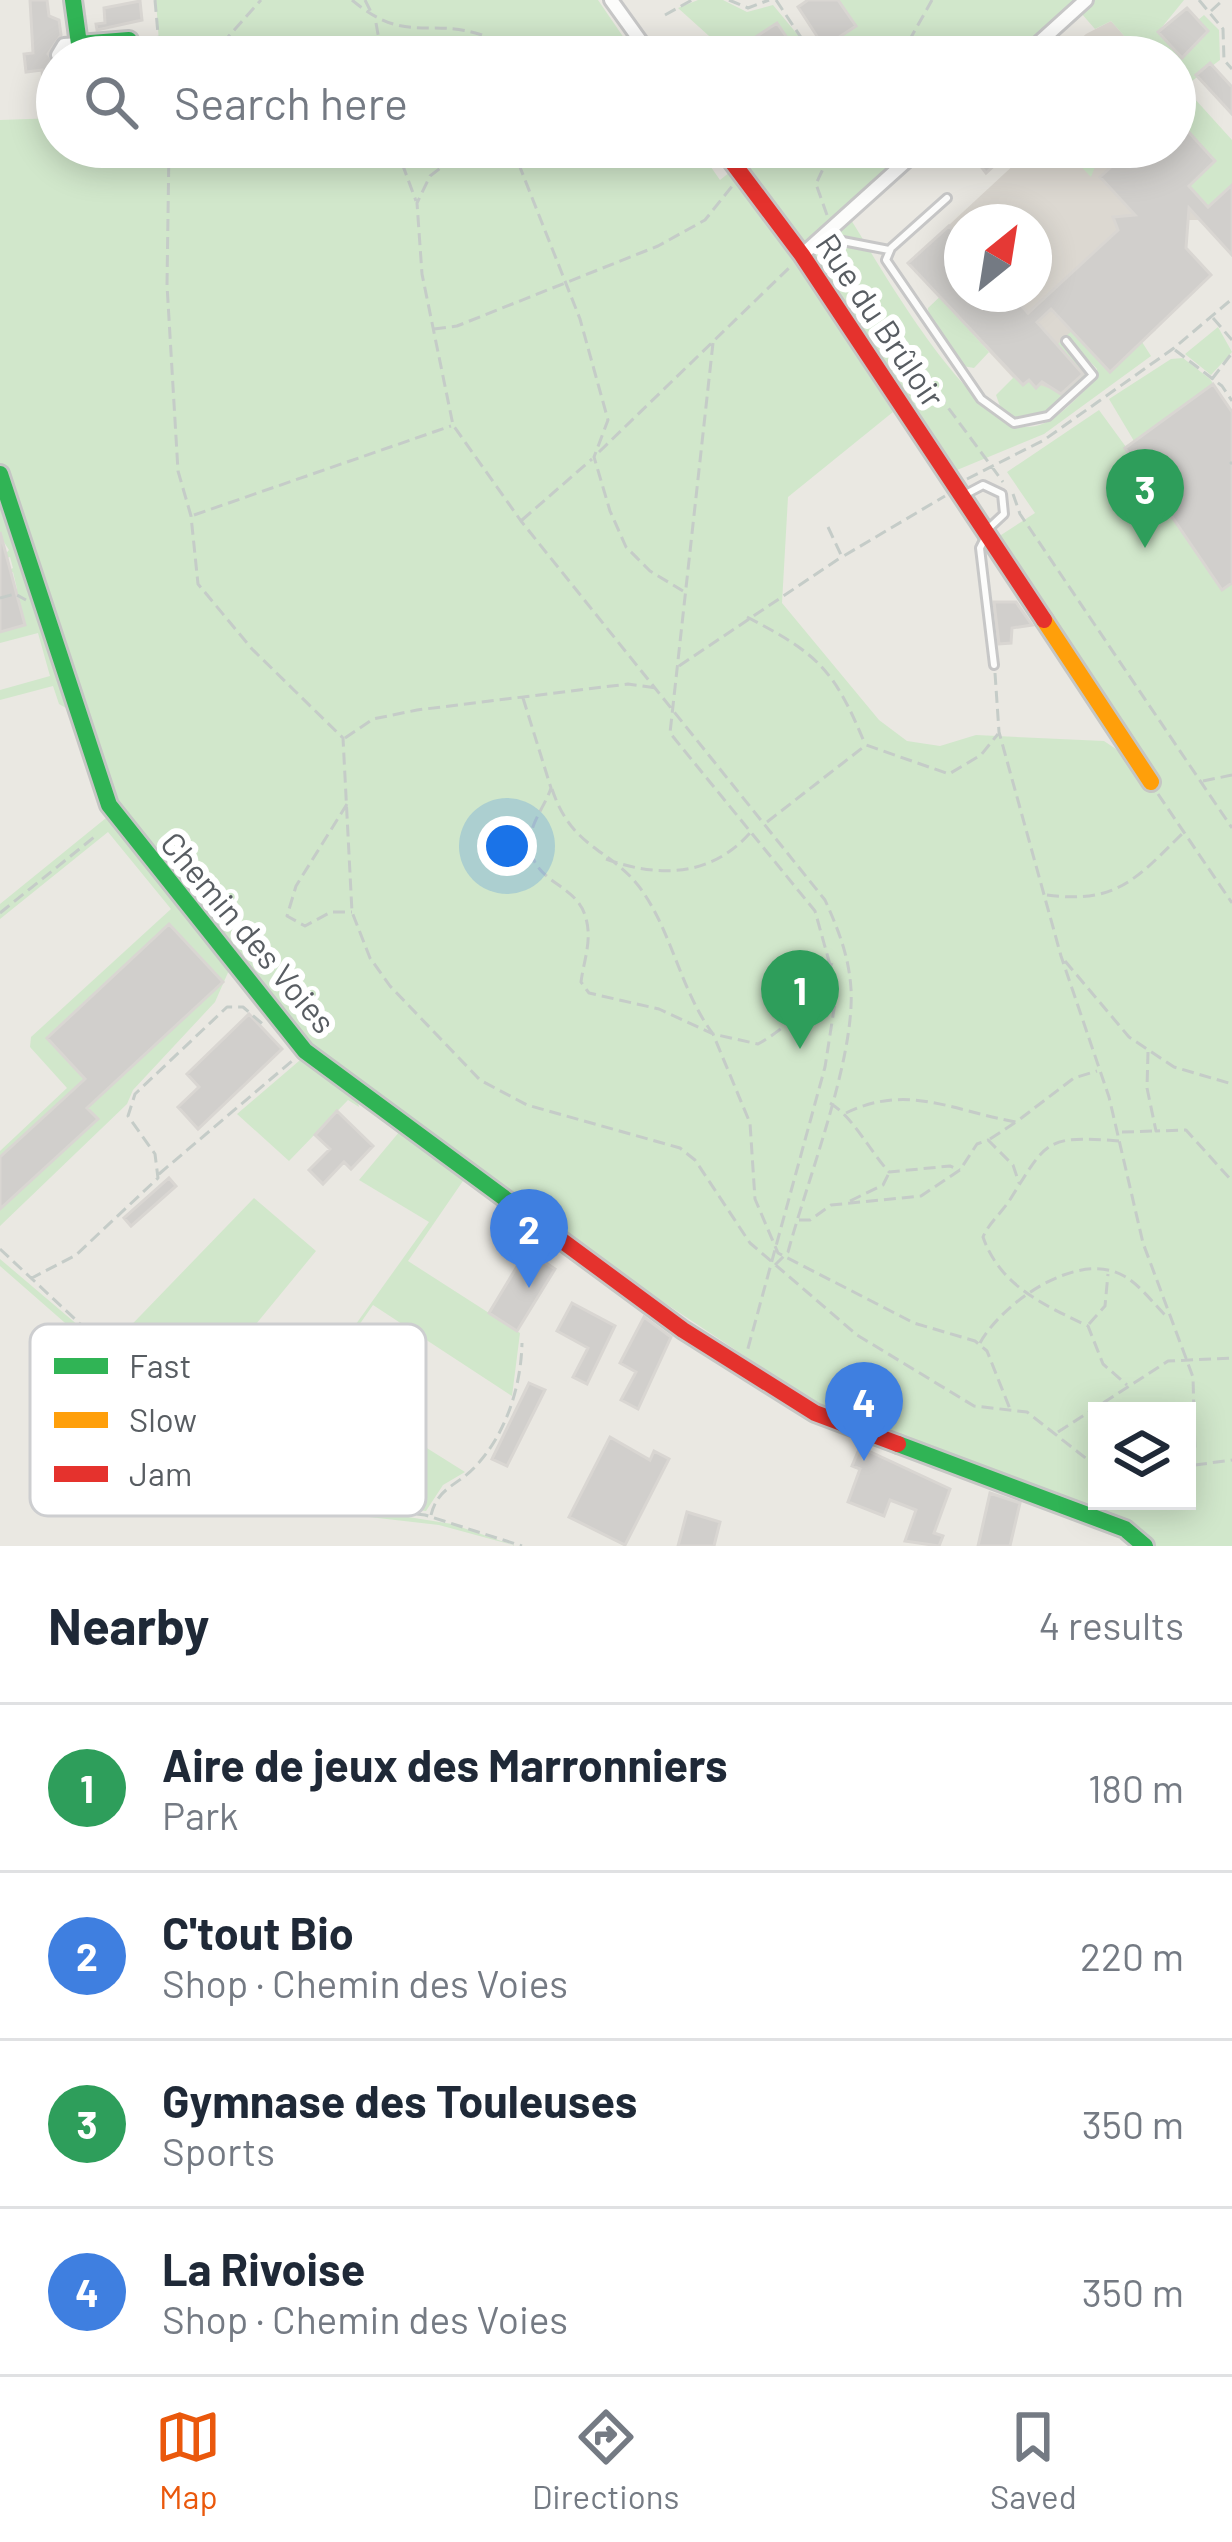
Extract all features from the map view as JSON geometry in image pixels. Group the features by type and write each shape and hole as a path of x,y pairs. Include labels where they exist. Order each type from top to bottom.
{"street":[{"path":"73,0 79,36"},
{"path":"610,0 635,36"},
{"path":"1046,36 1086,0"},
{"name":"Rue du Brûloir","path":"738,168 802,255 1151,782"},
{"path":"802,255 899,168"},
{"name":"Chemin des Voies","path":"0,474 109,805 297,1053 683,1330 834,1424 1125,1528 1145,1546"}],"lane":[{"path":"947,198 889,250 886,260 961,373 1006,421 1025,423 1048,416 1092,377 1091,368 1066,340"},
{"path":"828,232 889,250"},
{"path":"959,492 983,485 1002,494 1004,514 987,531 980,548 994,665"}],"path":[{"path":"154,0 158,36"},
{"path":"229,36 261,0"},
{"path":"352,0 375,20 405,30 464,28 485,36"},
{"path":"365,0 378,36"},
{"path":"665,15 692,0"},
{"path":"729,0 745,8 769,0"},
{"path":"776,0 800,36"},
{"path":"912,36 932,0"},
{"path":"1198,0 1229,37 1224,60 1232,69"},
{"path":"1209,12 1223,0"},
{"path":"170,168 166,286 178,471 191,516 198,584 252,649 344,739 352,912 370,958 390,986 480,1080 527,1106 680,1148 774,1267 893,1359 974,1406 1027,1412 1088,1459"},
{"path":"404,168 417,203 433,329 453,425 521,521 825,900 845,946 851,994 829,1102 796,1220 774,1267 743,1365"},
{"path":"417,203 430,176 440,168"},
{"path":"520,168 565,283 608,420 594,457 626,547 650,572 684,592"},
{"path":"821,168 815,193 828,232 989,469 1011,490 1020,514 1232,828"},
{"path":"433,329 457,326 565,283 705,220 743,175"},
{"path":"521,521 594,457 802,255"},
{"path":"677,668 842,556 1044,440 1174,349 1232,299"},
{"path":"1212,317 1232,340"},
{"path":"712,343 670,733 815,911 837,990 825,1067 780,1255"},
{"path":"1174,349 1223,388 1232,401"},
{"path":"1212,379 1232,353"},
{"path":"1223,388 1232,385"},
{"path":"191,516 453,425"},
{"path":"828,527 842,556"},
{"path":"747,617 791,640 828,668 866,745 949,774 981,755 999,732"},
{"path":"994,665 999,732 1061,956 1119,1132 1143,1243 1167,1317 1186,1356 1193,1402"},
{"path":"344,739 373,719 628,684 657,688"},
{"path":"523,698 563,823 644,892 682,971 686,992 713,1034 750,1123 755,1199 780,1255 886,1304 914,1323 979,1345 987,1352 1011,1411"},
{"path":"766,823 866,745"},
{"path":"1201,782 1232,776"},
{"path":"1151,782 1232,904"},
{"path":"551,788 530,838 541,876 579,902 586,918 589,944 581,982 590,993 659,1009 713,1034 758,1044 812,1001 832,962"},
{"path":"348,802 296,886 287,916 305,926 331,912 352,912"},
{"path":"601,857 640,872 684,870 715,862 752,831"},
{"path":"1045,894 1105,896 1133,882 1183,833"},
{"path":"0,913 98,834"},
{"path":"1061,956 1117,1026 1174,1067 1232,1084"},
{"path":"159,1174 150,1144 128,1116 135,1094 227,1007 243,1007 272,1032"},
{"path":"1148,1049 1147,1088 1156,1131"},
{"path":"28,1280 76,1255 147,1192 159,1174 297,1053"},
{"path":"796,1220 810,1220 831,1205 921,1196 960,1170 977,1144 1016,1122 1074,1078 1099,1070"},
{"path":"847,1113 875,1099 904,1096 1016,1122"},
{"path":"829,1102 847,1113 854,1131 889,1172"},
{"path":"1119,1132 1186,1130 1232,1181"},
{"path":"1120,1141 1081,1138 1045,1146 1031,1159 982,1237 1001,1271 1023,1292 1088,1326 1103,1364 1127,1385"},
{"path":"988,1140 1013,1166 1019,1184"},
{"path":"889,1172 950,1166 960,1170"},
{"path":"848,1203 884,1185 889,1172"},
{"path":"0,1249 79,1324"},
{"path":"979,1345 1023,1292 1098,1269 1122,1274 1167,1317"},
{"path":"1088,1326 1105,1306 1108,1272"},
{"path":"430,1516 438,1494 476,1466 505,1418 522,1375 522,1343"},
{"path":"1057,1432 1127,1385 1186,1356 1232,1358"},
{"path":"1196,1466 1232,1460"},
{"path":"426,1515 522,1546"}],"shaded area":[{"path":"1111,21 1124,36 1084,36"},
{"path":"1196,140 1215,161 1189,185 1209,207 1232,185 1232,255 1200,220 1189,220 1186,248 1211,275 1162,319 1148,321 1156,330 1146,338 1110,298 1105,303 1142,342 1110,372 1072,332 1058,345 1084,373 1062,394 1013,378 952,312 1052,312 1052,204 972,204 1010,168 1196,168"},
{"path":"944,230 944,303 940,299 943,282 933,291 908,263"}],"green space":[{"path":"156,0 598,0 623,36 159,36"},
{"path":"698,0 723,0 747,12 773,5 799,36 709,36 678,8"},
{"path":"838,0 1075,0 1036,36 838,36 855,26"},
{"path":"1095,0 1184,0 1158,32 1162,36 1124,36 1111,21 1095,29 1081,13"},
{"path":"1204,15 1219,30 1220,60 1196,78 1196,44 1203,38 1198,20"},
{"path":"1196,100 1232,140 1232,185 1208,207 1189,186 1215,161 1196,140"},
{"path":"36,119 36,168 712,168 720,180 735,168 891,168 845,210 929,341 985,405 1012,423 1036,426 1060,413 1095,380 1097,369 1066,336 1072,331 1110,371 1142,342 1151,356 1044,434 957,470 804,247 792,257 893,412 788,497 782,603 879,720 907,741 940,746 976,735 1104,741 1125,755 1147,790 1158,784 998,537 1035,513 1007,472 1099,410 1126,447 1134,441 1109,399 1171,359 1183,358 1210,379 1232,412 1232,1546 1151,1546 1138,1526 1095,1510 1196,1510 1196,1402 1088,1402 1088,1507 826,1410 526,1211 289,1026 122,827 0,473 0,120"},
{"path":"944,293 944,312 953,312 989,352 974,368 963,366 929,319 928,308"},
{"path":"1218,327 1232,352 1211,375 1185,354"},
{"path":"1061,341 1089,376 1039,415 1027,418 1002,412 996,395 1015,376 1062,393 1084,373 1057,345"},
{"path":"0,484 108,814 230,968 215,1002 133,1090 127,1104 0,1226 0,1209 97,1119 71,1091 0,1157 0,1151 67,1088 30,1047 31,1037 171,909 108,832 0,919 0,904 106,818 66,708 59,704 53,686 0,700 0,690 50,676 38,633 0,643 0,632 24,625 0,595 17,589 13,572 0,575 13,568 10,557 0,560 9,550 0,536","holes":["168,925 101,1095 47,1038"]},
{"path":"306,1055 357,1098 359,1107 348,1100 289,1161 237,1114"},
{"path":"400,1131 465,1178 408,1261 520,1333 512,1396 426,1340 426,1324 402,1324 373,1305 356,1324 429,1222 359,1180"},
{"path":"254,1198 316,1251 256,1324 132,1324"},
{"path":"0,1259 77,1324 66,1324 0,1266"},
{"path":"426,1448 465,1472 443,1485 426,1511"},
{"path":"360,1516 452,1524 516,1546 439,1525"}],"building":[{"path":"30,0 47,0 49,16 59,20 61,35 36,36 36,71 26,72 24,54 33,53"},
{"path":"808,0 838,0 856,26 841,36 817,36 798,7"},
{"path":"140,1 142,20 97,30 96,24 105,23 104,8"},
{"path":"1187,8 1208,31 1196,43 1196,36 1158,32"},
{"path":"777,23 786,36 757,36"},
{"path":"1210,63 1232,87 1232,114 1196,75"},
{"path":"1196,140 1215,161 1189,186 1208,207 1232,185 1232,255 1189,208 1186,248 1211,275 1110,372 1052,310 1052,291 1118,230 1113,217 1135,215 1100,177 1110,168 1196,168"},
{"path":"944,231 944,301 908,263"},
{"path":"954,312 1048,312 1037,322 1083,374 1061,394 1042,382 1036,388 1029,380 1023,385"},
{"path":"1213,384 1232,412 1232,583 1222,590 1125,448"},
{"path":"0,532 25,625 0,632"},
{"path":"994,602 1016,602 1032,625 1012,628 1011,643 999,644"},
{"path":"169,924 223,982 87,1108 98,1119 0,1209 0,1157 85,1079 47,1038"},
{"path":"249,1014 282,1049 198,1129 178,1107 199,1087 187,1074"},
{"path":"337,1111 373,1146 351,1169 344,1162 323,1184 309,1170 330,1149 315,1135"},
{"path":"169,1178 176,1186 131,1226 124,1218"},
{"path":"527,1250 555,1269 517,1331 489,1313"},
{"path":"572,1303 615,1326 587,1384 573,1377 588,1348 557,1331"},
{"path":"644,1317 671,1337 638,1409 621,1400 636,1372 620,1363"},
{"path":"529,1383 545,1390 507,1466 492,1459"},
{"path":"610,1437 650,1460 654,1451 669,1459 625,1545 569,1517"},
{"path":"860,1447 950,1489 934,1533 943,1536 939,1546 905,1541 916,1510 890,1500 884,1516 848,1502 860,1469 852,1466"},
{"path":"990,1493 1020,1503 1010,1546 978,1546"},
{"path":"687,1512 720,1522 714,1546 678,1546"}],"traffic: fast":[{"path":"73,0 78,36"},
{"path":"0,474 109,805 305,1051 515,1206"},
{"path":"898,1444 1125,1529 1145,1546"}],"traffic: slow":[{"path":"1044,620 1151,782"}],"traffic: jam":[{"path":"737,168 802,255 1044,620"},
{"path":"515,1206 683,1330 815,1413 898,1444"}],"place":[{"name":"Gymnase des Touleuses","path":"1145,548"},
{"name":"Aire de jeux des Marronniers","path":"800,1049"},
{"name":"C'tout Bio","path":"529,1288"},
{"name":"La Rivoise","path":"864,1461"}]}
